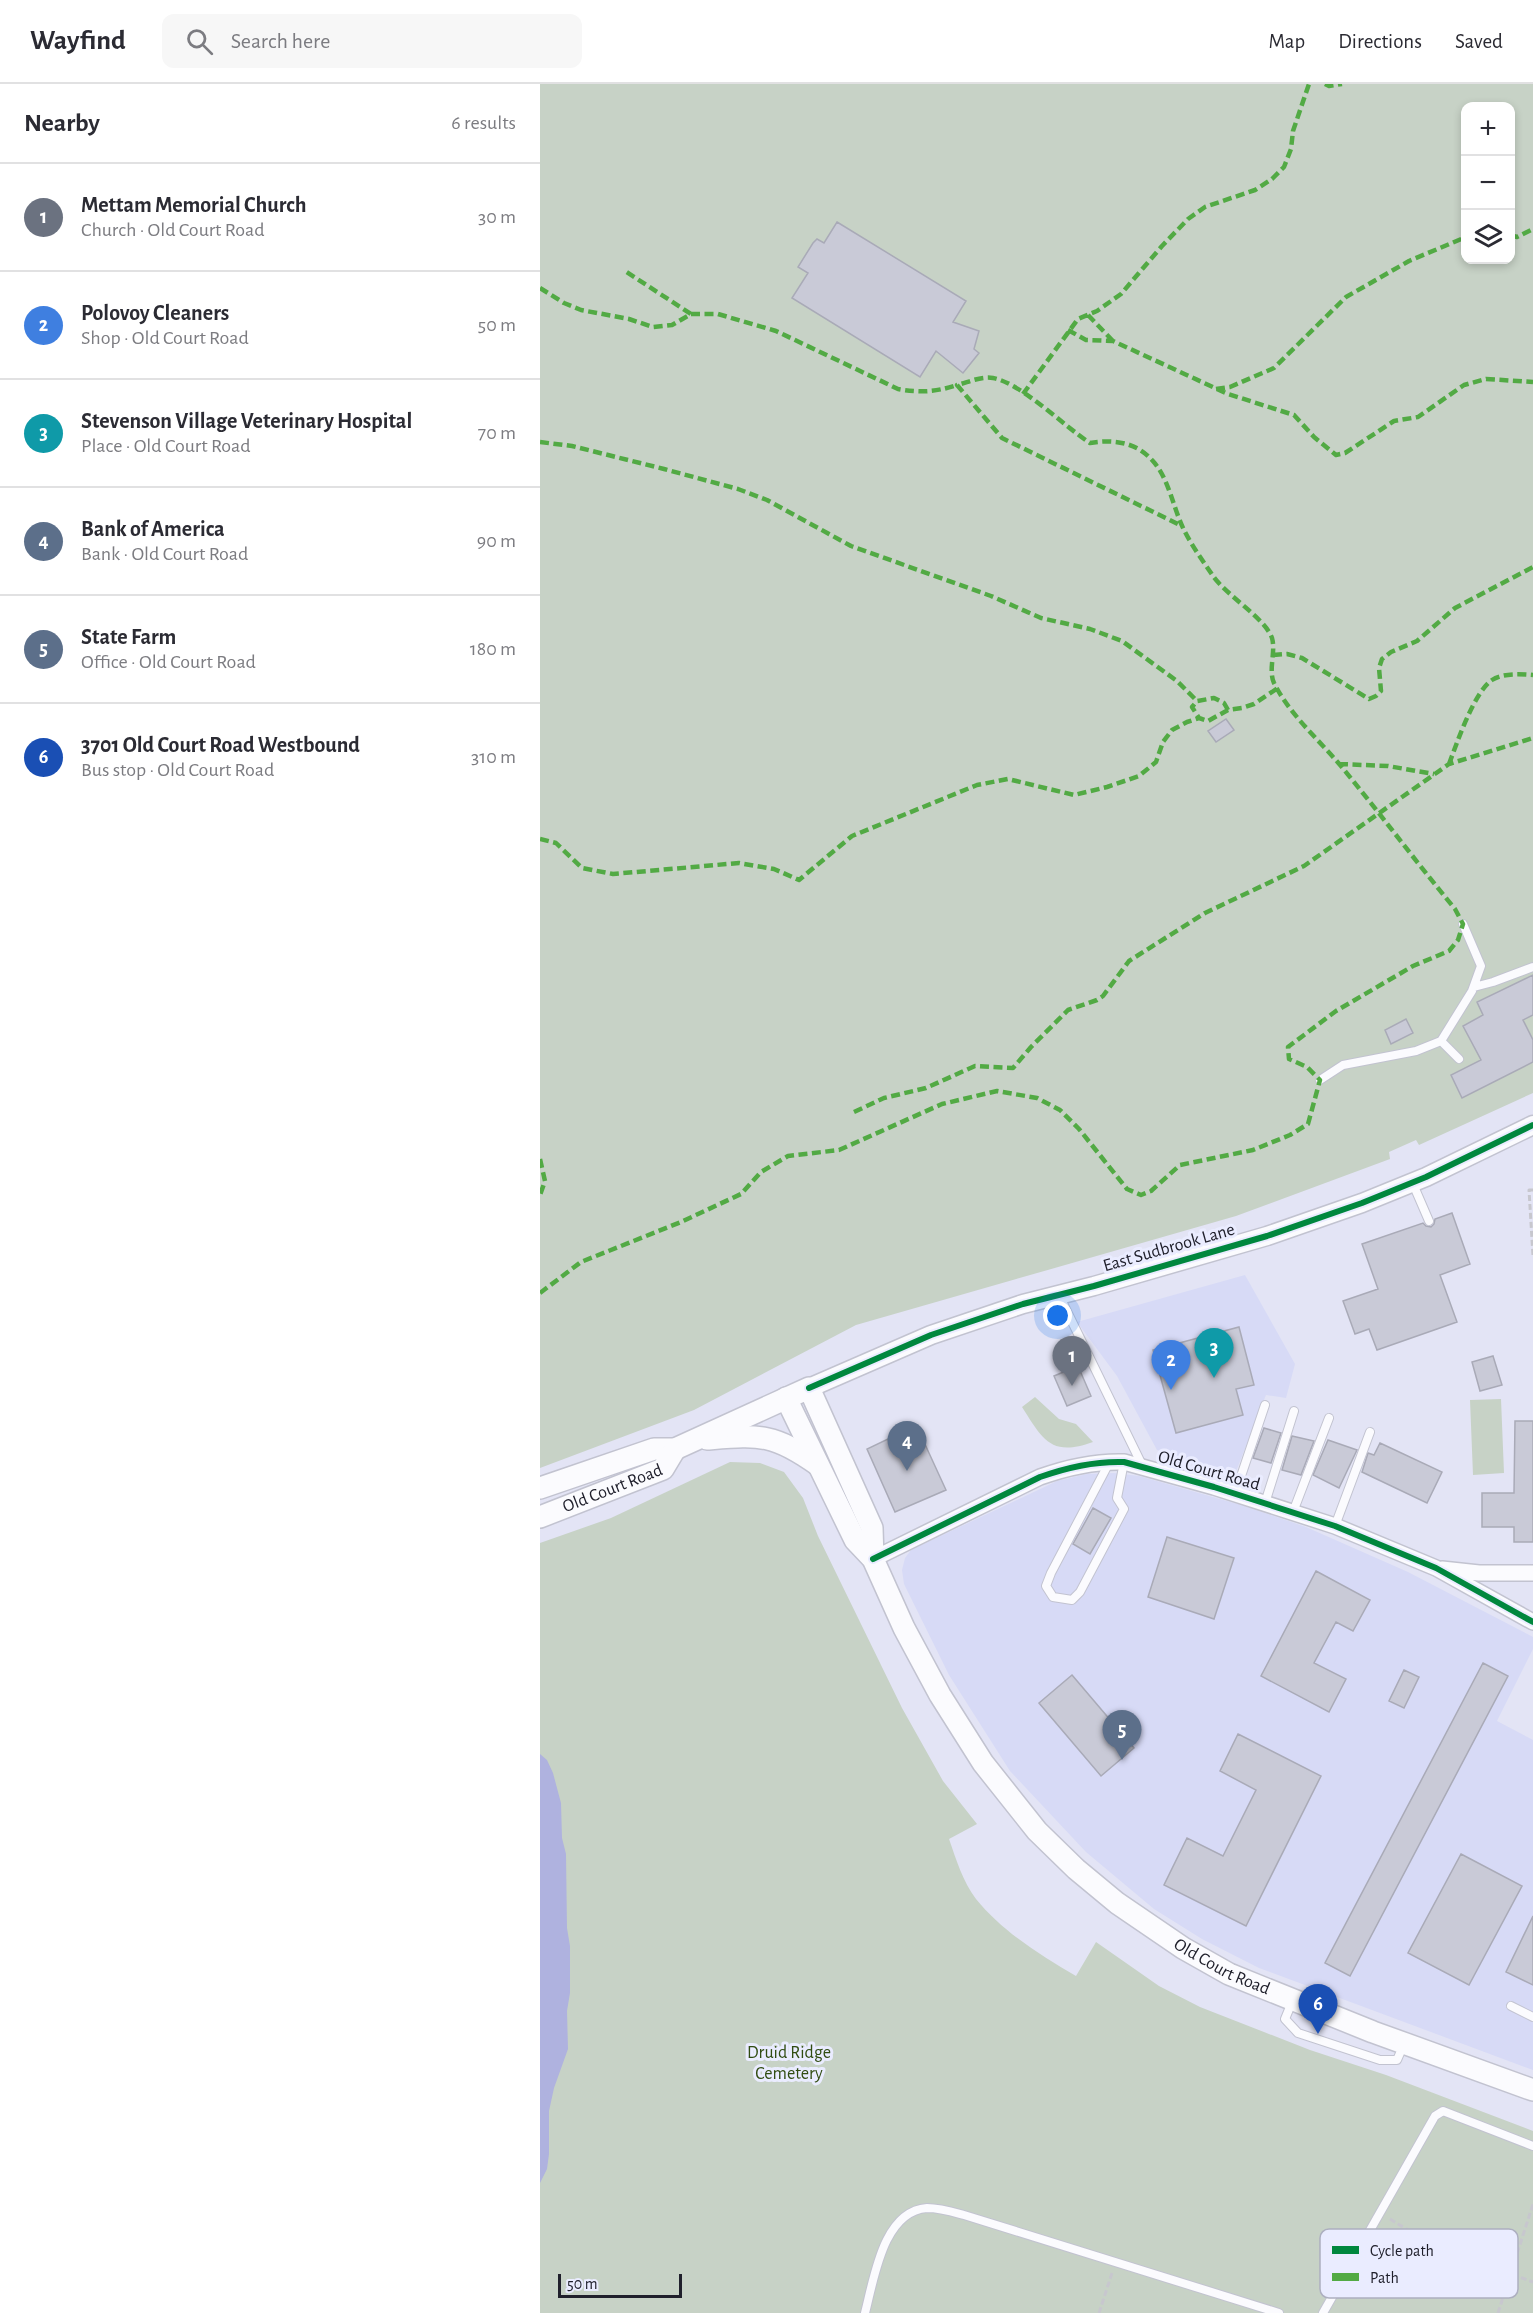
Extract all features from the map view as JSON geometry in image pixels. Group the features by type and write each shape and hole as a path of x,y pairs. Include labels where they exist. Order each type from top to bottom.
{"main road":[{"name":"Old Court Road","path":"540,1488 654,1449 675,1449 809,1388 872,1528 873,1559"},
{"name":"Old Court Road","path":"786,1398 855,1540 873,1559 904,1628 940,1695 983,1763 1037,1831 1076,1869 1117,1903 1183,1948 1229,1974 1404,2044 1533,2090"},
{"path":"695,1440 753,1436 770,1438 796,1450 821,1467"},
{"name":"Old Court Road","path":"540,1517 663,1469 675,1449"}],"street":[{"name":"East Sudbrook Lane","path":"809,1388 931,1335 1023,1304 1277,1232 1362,1203 1533,1125"},
{"name":"Old Court Road","path":"873,1559 1040,1477 1065,1468 1117,1462 1235,1494 1335,1526 1436,1569 1533,1622"},
{"path":"1436,1569 1479,1574 1533,1573"}],"lane":[{"path":"1320,1080 1343,1065 1416,1051 1441,1041 1474,987 1481,966 1463,924"},
{"path":"1474,987 1533,966"},
{"path":"1441,1041 1459,1059"},
{"path":"1412,1182 1430,1221"},
{"path":"1059,1295 1144,1468"},
{"path":"1235,1494 1265,1406"},
{"path":"1265,1503 1294,1411"},
{"path":"1293,1512 1329,1418"},
{"path":"1335,1526 1370,1432"},
{"path":"1117,1462 1117,1498 1124,1509 1080,1592 1072,1600 1053,1597 1046,1586 1051,1573 1117,1462"},
{"path":"1511,2006 1533,2017"},
{"path":"1370,2229 1435,2116 1443,2111 1533,2146"},
{"path":"865,2313 887,2238 896,2223 910,2212 927,2208 964,2215 1265,2311 1279,2313"},
{"path":"1323,2313 1331,2298"}],"path":[{"path":"1533,1190 1529,1190 1533,1256"},
{"path":"1518,2251 1533,2204"},
{"path":"1380,2212 1407,2229"},
{"path":"1099,2313 1115,2263"},
{"path":"1518,2276 1533,2282"},
{"path":"1498,2313 1503,2298"}],"shaded area":[{"path":"1245,1275 1295,1364 1286,1398 1266,1395 1235,1474 1157,1450 1117,1376 1077,1322"},
{"path":"1114,1473 1139,1476 1241,1505 1306,1527 1408,1572 1533,1637 1533,1649 1497,1721 1533,1740 1533,2070 1259,1968 1202,1939 1154,1909 1086,1852 1010,1771 949,1675 904,1584 902,1570 905,1558 911,1550 1057,1481 1087,1474"},
{"path":"540,1754 547,1760 553,1773 561,1803 562,1838 566,1854 570,1993 567,2011 568,2049 554,2088 549,2111 549,2154 547,2169 540,2183"}],"green space":[{"path":"540,84 1533,84 1533,1093 1419,1145 1416,1140 1389,1152 1390,1159 1236,1216 856,1325 694,1410 540,1468"},
{"path":"1035,1397 1059,1419 1076,1424 1093,1442 1067,1448 1058,1446 1043,1437 1022,1407"},
{"path":"1501,1399 1504,1473 1473,1475 1470,1400"},
{"name":"Druid Ridge Cemetery","path":"730,1462 760,1463 784,1472 803,1498 818,1536 902,1708 943,1781 977,1824 949,1839 964,1878 976,1899 1010,1932 1076,1976 1096,1942 1159,1986 1200,2007 1310,2050 1386,2075 1533,2131 1533,2313 540,2313 540,1543 611,1518"}],"building":[{"path":"837,222 966,301 953,322 979,331 974,349 979,353 963,373 936,351 920,377 792,298 808,273 798,267 813,243 817,239 824,243"},
{"path":"1226,719 1234,730 1216,742 1208,731"},
{"path":"1533,975 1533,1015 1523,1020 1533,1040 1533,1062 1462,1098 1451,1075 1481,1060 1463,1026 1483,1015 1477,1002"},
{"path":"1406,1019 1413,1033 1391,1044 1385,1030"},
{"path":"1452,1213 1470,1264 1440,1275 1457,1322 1377,1350 1369,1329 1355,1334 1343,1301 1378,1289 1362,1244 1423,1223 1431,1227 1435,1219"},
{"path":"1239,1327 1254,1385 1236,1389 1243,1415 1176,1433 1153,1350"},
{"path":"1493,1356 1502,1385 1480,1391 1472,1362"},
{"path":"1078,1366 1091,1396 1067,1406 1054,1376"},
{"path":"1515,1421 1533,1421 1533,1542 1514,1542 1514,1527 1482,1527 1482,1493 1514,1493"},
{"path":"1264,1428 1281,1433 1271,1463 1253,1458"},
{"path":"1292,1436 1314,1441 1301,1475 1282,1470"},
{"path":"890,1438 896,1452 923,1440 946,1490 895,1512 867,1449"},
{"path":"1328,1440 1357,1450 1339,1488 1313,1475"},
{"path":"1380,1443 1442,1472 1427,1503 1362,1472 1368,1453 1374,1455"},
{"path":"1093,1508 1111,1518 1090,1554 1073,1544"},
{"path":"1167,1537 1234,1558 1214,1619 1148,1597"},
{"path":"1316,1571 1370,1600 1353,1631 1336,1622 1314,1663 1346,1679 1329,1712 1261,1676"},
{"path":"1483,1663 1508,1676 1350,1976 1325,1963"},
{"path":"1404,1670 1419,1677 1404,1708 1389,1701"},
{"path":"1072,1675 1134,1748 1101,1776 1039,1703"},
{"path":"1238,1734 1321,1776 1246,1926 1164,1885 1187,1838 1223,1856 1256,1790 1220,1771"},
{"path":"1461,1854 1522,1886 1469,1985 1408,1953"},
{"path":"1533,1916 1533,1985 1506,1972"}],"marked path":[{"path":"1023,394 1078,319 1097,311 1121,294 1188,219 1205,207 1255,190 1272,179 1284,167 1309,84"},
{"path":"1325,84 1329,86 1342,84"},
{"path":"1515,236 1533,229"},
{"path":"1216,389 1230,387 1274,368 1346,297 1409,261 1461,239"},
{"path":"540,288 564,303 581,310 629,319 653,327 672,325 691,314 625,271"},
{"path":"691,314 718,314 776,331 898,389 928,391 957,385"},
{"path":"1088,315 1113,341"},
{"path":"1068,330 1086,340 1113,341 1228,394 1294,415 1314,437 1336,455 1345,453 1394,421 1418,417 1464,385 1486,379 1533,382"},
{"path":"540,1293 581,1262 681,1222 741,1194 761,1172 788,1156 839,1150 942,1104 997,1091 1037,1098 1060,1110 1079,1129 1127,1189 1141,1195 1151,1191 1180,1165 1253,1150 1290,1135 1308,1124 1320,1080 1307,1067 1289,1059 1288,1047 1336,1011 1413,966 1449,951 1458,940 1463,924 1455,909 1336,760 1289,707 1272,678 1273,643 1268,630 1213,576 1184,530 1163,475 1152,460 1139,449 1124,443 1107,441 1090,443 1029,397 1004,382 984,378 957,385 1002,438 1182,526"},
{"path":"540,442 572,446 664,469 738,489 767,500 851,546 991,596 1041,618 1090,629 1122,641 1177,681 1197,701"},
{"path":"1273,655 1287,654 1302,658 1369,699 1381,691 1379,668 1382,659 1391,652 1417,641 1455,608 1533,567"},
{"path":"1449,764 1467,719 1485,686 1501,676 1533,675"},
{"path":"1228,710 1224,703 1214,698 1197,701 1192,707 1199,718 1208,721 1228,710 1254,704 1278,688"},
{"path":"540,839 556,843 582,868 613,874 739,863 774,869 799,880 852,836 977,785 1008,779 1074,795 1139,776 1156,762 1163,742 1172,730 1199,718"},
{"path":"854,1112 884,1098 926,1088 975,1066 1013,1068 1068,1010 1103,996 1129,961 1205,913 1304,866 1449,764 1533,738"},
{"path":"1339,764 1388,766 1434,774"},
{"path":"540,1159 545,1181 540,1195"}],"cycle path":[{"path":"809,1388 931,1335 1023,1304 1267,1236 1362,1203 1426,1177 1533,1125"},
{"path":"873,1559 1040,1477 1082,1465 1124,1462 1214,1487 1335,1526 1436,1568 1533,1622"}],"place":[{"name":"Stevenson Village Veterinary Hospital","path":"1214,1378"},
{"name":"Mettam Memorial Church","path":"1072,1386"},
{"name":"Polovoy Cleaners","path":"1171,1390"},
{"name":"Bank of America","path":"907,1471"},
{"name":"State Farm","path":"1122,1760"},
{"name":"3701 Old Court Road Westbound","path":"1318,2034"}]}
